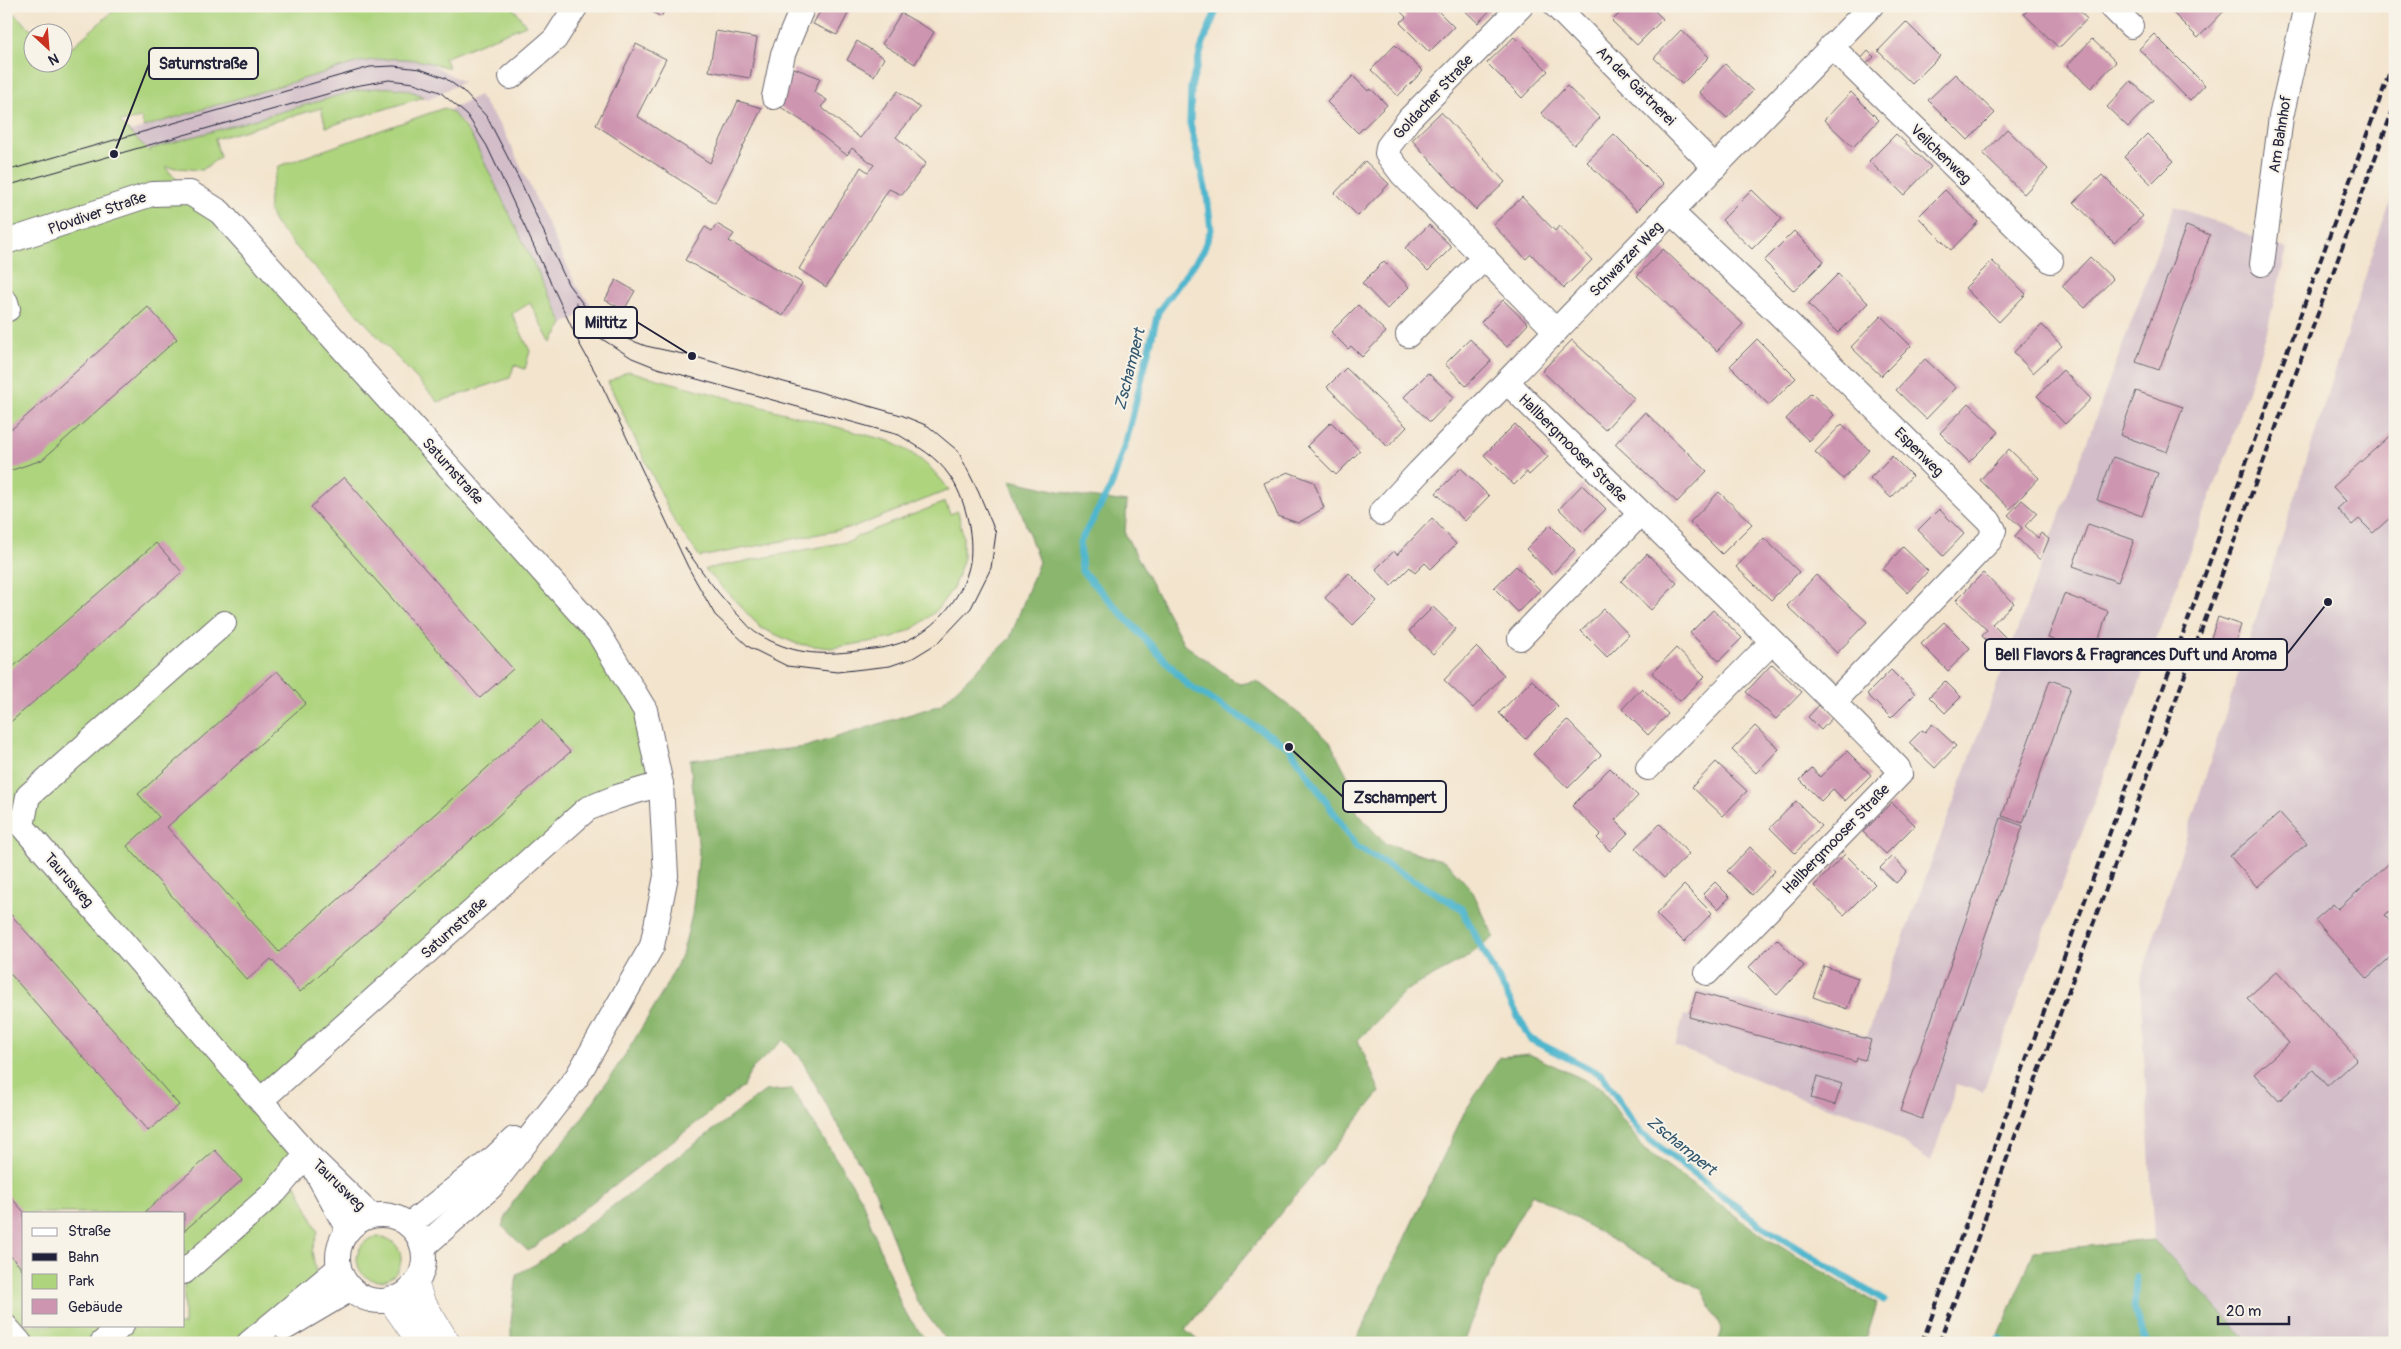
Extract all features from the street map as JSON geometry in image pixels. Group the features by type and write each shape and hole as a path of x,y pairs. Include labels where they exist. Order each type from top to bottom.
{"street":[{"path":"511,77 555,39 576,6"},
{"path":"774,96 783,54 803,6"},
{"name":"Goldacher Straße","path":"1521,6 1409,119 1388,147 1388,154 1402,174 1556,331"},
{"name":"An der Gärtnerei","path":"1556,6 1715,166"},
{"name":"Schwarzer Weg","path":"1381,513 1871,6"},
{"path":"2111,6 2131,26"},
{"name":"Am Bahnhof","path":"2262,264 2281,117 2306,6"},
{"name":"Veilchenweg","path":"1831,46 2051,261"},
{"name":"Plovdiver Straße","path":"6,242 152,194 190,193"},
{"name":"Saturnstraße","path":"190,193 220,212 599,634 645,710 662,784 666,876 652,946 577,1077 491,1187 423,1247"},
{"name":"Espenweg","path":"1671,212 1797,332 1989,521 1994,530 1990,540 1834,702"},
{"path":"1408,335 1485,257"},
{"path":"6,302 8,309 6,309"},
{"name":"Hallbergmooser Straße","path":"1507,382 1834,702 1898,768 1900,774 1707,972"},
{"name":"Hallbergmooser Straße","path":"1520,638 1640,514"},
{"name":"Taurusweg","path":"224,623 28,796 22,826 307,1154 371,1216"},
{"path":"1648,768 1772,642"},
{"name":"Saturnstraße","path":"261,1100 587,809 617,797 662,784"},
{"name":"Saturnstraße","path":"409,1225 496,1157 577,1077"},
{"path":"185,1271 276,1191 307,1154"},
{"name":"Taurusweg","path":"307,1154 348,1230"},
{"path":"371,1216 391,1216 409,1225 419,1236 423,1247 423,1269 414,1286 404,1295 392,1300 370,1300 351,1290 339,1268 339,1248 348,1230 371,1216"},
{"path":"249,1343 339,1268"},
{"path":"414,1286 446,1343"},
{"path":"259,1343 351,1290"},
{"path":"392,1300 422,1343"},
{"path":"102,1343 121,1326"},
{"path":"6,1327 20,1343"}],"shaded area":[{"path":"394,57 426,61 463,82 428,99 401,88 381,87 351,92 131,154 130,132 359,62"},
{"path":"479,95 505,133 577,287 594,308 563,324 472,137 465,125 449,110"},
{"path":"2395,192 2395,1343 2249,1343 2154,1240 2140,981 2382,224"},
{"path":"2174,206 2287,249 2266,335 2230,446 1983,1092 1957,1084 1931,1162 1866,1118 1810,1102 1675,1046 1684,1015 1689,1016 1697,989 1867,1036"}],"green space":[{"path":"6,6 23,22 22,72 72,72 72,47 119,6 512,6 526,25 444,58 449,68 404,59 359,62 144,127 141,118 120,122 150,152 150,149 351,92 397,88 424,97 326,127 321,108 215,139 220,157 202,170 165,167 599,634 645,710 661,784 587,809 262,1100 307,1154 185,1270 185,1212 22,1212 22,1326 121,1326 101,1343 6,1343"},
{"path":"444,108 453,113 472,137 563,324 551,342 530,303 512,314 530,351 525,369 514,365 510,378 438,402 276,225 269,210 269,196 279,166"},
{"path":"628,371 889,441 923,461 937,474 949,490 855,527 700,557 675,523 608,382"},
{"path":"1010,480 1081,496 1127,502 1125,534 1184,644 1239,684 1257,681 1308,721 1330,742 1347,775 1357,812 1384,843 1445,861 1472,890 1494,937 1463,960 1407,990 1358,1040 1380,1092 1185,1330 1201,1343 948,1343 917,1302 875,1191 800,1057 783,1040 752,1069 742,1088 528,1251 502,1226 513,1202 578,1124 627,1052 660,997 682,955 692,915 699,853 690,760 805,747 940,705 1010,638 1039,562"},
{"path":"945,502 950,514 958,511 963,536 963,561 953,588 936,611 916,627 893,638 831,648 797,644 761,628 705,569 851,541 858,536"},
{"path":"1529,1054 1600,1087 1643,1148 1763,1236 1877,1304 1865,1343 1718,1343 1722,1330 1702,1290 1532,1194 1496,1258 1463,1343 1355,1343 1464,1113 1500,1057"},
{"path":"792,1089 861,1198 903,1310 928,1343 511,1343 511,1322 517,1274 536,1264 765,1091"},
{"path":"296,1184 318,1232 312,1251 317,1279 237,1343 114,1343 133,1326 185,1326 185,1281"},
{"path":"383,1237 395,1243 400,1250 400,1268 395,1275 388,1280 375,1281 367,1278 360,1271 357,1255 360,1247 367,1240"},
{"path":"2154,1240 2249,1343 1996,1343 2034,1251"}],"building":[{"path":"642,6 667,6 661,17"},
{"path":"823,6 852,6 837,35 813,24"},
{"path":"1399,6 1433,6 1454,27 1429,52 1400,23 1406,17 1397,8"},
{"path":"1460,6 1494,6 1478,23"},
{"path":"1627,6 1650,6 1663,19 1637,45 1612,21"},
{"path":"2032,6 2075,6 2087,19 2059,48 2024,14"},
{"path":"2166,6 2229,6 2198,38"},
{"path":"901,13 934,32 915,64 882,44"},
{"path":"1906,22 1940,56 1912,84 1878,51"},
{"path":"1681,30 1709,57 1682,84 1654,58"},
{"path":"716,31 757,38 750,78 709,71"},
{"path":"2154,34 2205,85 2190,101 2139,49"},
{"path":"1514,37 1548,71 1522,98 1487,63"},
{"path":"2092,39 2116,62 2091,88 2067,66"},
{"path":"857,41 884,58 874,76 847,60"},
{"path":"636,44 666,59 637,116 710,163 738,101 762,108 715,203 596,125"},
{"path":"1395,45 1423,71 1398,96 1371,70"},
{"path":"1868,51 1874,57 1865,65 1860,60"},
{"path":"1725,64 1753,91 1727,118 1699,92"},
{"path":"794,68 820,78 814,92 827,100 821,107 860,138 898,91 920,108 896,137 926,163 902,195 889,189 826,287 799,269 861,167 868,172 874,165 852,148 847,155 807,124 779,106"},
{"path":"1955,74 1995,113 1968,140 1928,100"},
{"path":"1353,76 1368,91 1371,89 1387,105 1358,133 1327,102"},
{"path":"2131,81 2153,101 2128,127 2107,107"},
{"path":"1567,86 1600,118 1574,145 1541,113"},
{"path":"1851,92 1879,120 1853,147 1824,120"},
{"path":"1441,112 1505,182 1476,210 1412,140"},
{"path":"2007,129 2048,169 2024,194 1983,154"},
{"path":"1614,134 1664,184 1637,211 1587,162"},
{"path":"1896,134 1931,167 1904,195 1869,161"},
{"path":"2147,134 2174,161 2151,184 2124,157"},
{"path":"1365,161 1389,184 1358,216 1335,193"},
{"path":"2102,175 2143,216 2114,243 2074,202"},
{"path":"1752,190 1782,219 1752,249 1722,220"},
{"path":"1945,190 1978,222 1951,250 1918,217"},
{"path":"1522,197 1555,231 1559,226 1592,260 1564,288 1531,254 1526,259 1493,225"},
{"path":"717,224 734,234 729,241 802,283 783,316 685,260 705,227 712,231"},
{"path":"1429,225 1452,247 1428,271 1405,248"},
{"path":"2186,226 2210,235 2159,370 2136,362"},
{"path":"1794,231 1824,261 1794,291 1764,261"},
{"path":"1663,249 1743,324 1717,351 1637,276"},
{"path":"2090,257 2113,279 2085,308 2062,286"},
{"path":"1384,261 1409,287 1387,309 1362,283"},
{"path":"1992,261 2026,294 1999,322 1965,288"},
{"path":"1838,274 1868,303 1838,333 1808,304"},
{"path":"616,280 635,291 624,310 605,300"},
{"path":"1503,300 1528,324 1507,347 1481,322"},
{"path":"1358,305 1386,332 1362,357 1351,346 1348,349 1331,332"},
{"path":"148,307 177,339 42,460 6,472 6,429 13,428"},
{"path":"1881,316 1911,346 1881,376 1851,347"},
{"path":"2042,325 2062,346 2033,373 2014,352"},
{"path":"1470,339 1491,361 1466,386 1445,364"},
{"path":"1757,339 1796,378 1769,405 1730,366"},
{"path":"1572,340 1634,398 1605,430 1542,371"},
{"path":"1925,359 1956,388 1926,419 1896,390"},
{"path":"1346,368 1407,427 1388,447 1327,387"},
{"path":"2063,370 2091,399 2065,424 2037,396"},
{"path":"1428,373 1454,397 1430,422 1404,397"},
{"path":"2136,391 2183,407 2167,452 2120,435"},
{"path":"1811,393 1834,415 1809,441 1786,419"},
{"path":"1969,403 1999,432 1969,462 1940,433"},
{"path":"1645,412 1707,471 1677,502 1615,444"},
{"path":"1331,422 1360,451 1336,475 1307,446"},
{"path":"1515,424 1548,457 1529,475 1527,472 1514,485 1484,455"},
{"path":"1842,424 1869,450 1843,479 1815,452"},
{"path":"2395,431 2395,521 2391,517 2373,533 2359,519 2352,525 2337,509 2346,501 2333,487"},
{"path":"2009,449 2039,478 2010,509 1980,480"},
{"path":"1892,456 1912,476 1891,498 1870,478"},
{"path":"2113,457 2158,473 2142,516 2097,500"},
{"path":"1461,468 1489,496 1465,521 1436,493"},
{"path":"1288,472 1314,482 1324,508 1298,523 1278,516 1264,483"},
{"path":"344,477 513,669 480,698 311,507"},
{"path":"1582,485 1606,509 1583,532 1559,509"},
{"path":"1719,492 1752,524 1722,554 1690,522"},
{"path":"2022,500 2037,513 2025,526 2038,538 2041,533 2049,539 2040,560 2015,536 2022,528 2008,515"},
{"path":"1939,509 1964,534 1943,556 1918,530"},
{"path":"1432,518 1456,544 1431,569 1425,563 1415,573 1410,567 1391,586 1376,569 1394,551 1397,555"},
{"path":"2088,524 2134,540 2118,582 2073,566"},
{"path":"1550,525 1575,550 1552,574 1526,549"},
{"path":"1764,538 1799,572 1771,600 1736,567"},
{"path":"156,543 182,572 6,726 6,673"},
{"path":"1903,547 1928,571 1908,593 1883,569"},
{"path":"1647,554 1677,583 1651,610 1621,581"},
{"path":"1516,566 1540,590 1518,612 1494,588"},
{"path":"1349,573 1377,601 1353,625 1325,598"},
{"path":"1983,573 2014,603 1992,624 2007,639 1996,650 1982,636 1987,630 1956,600"},
{"path":"1816,575 1867,622 1837,653 1787,606"},
{"path":"2064,594 2108,611 2094,654 2048,638"},
{"path":"1433,607 1456,629 1433,654 1409,631"},
{"path":"1604,609 1629,635 1607,657 1581,631"},
{"path":"1713,610 1742,638 1719,661 1690,633"},
{"path":"2218,617 2241,625 2229,662 2205,655"},
{"path":"1944,622 1970,648 1948,671 1921,644"},
{"path":"1476,647 1504,675 1473,708 1444,680"},
{"path":"1676,648 1705,676 1680,701 1652,673"},
{"path":"1772,664 1802,692 1776,719 1746,692"},
{"path":"1891,670 1915,694 1891,718 1867,694"},
{"path":"277,671 306,703 167,827 279,952 541,720 570,752 300,992 271,959 247,980 127,846 159,817 138,794"},
{"path":"1532,680 1558,706 1525,739 1499,713"},
{"path":"2050,680 2071,687 2023,823 2002,816"},
{"path":"1945,681 1961,697 1945,713 1929,697"},
{"path":"1642,688 1668,714 1648,735 1622,709"},
{"path":"1821,703 1834,716 1821,730 1808,717"},
{"path":"1567,720 1601,755 1568,788 1533,754"},
{"path":"1932,724 1956,746 1935,768 1909,743 1922,730 1925,732"},
{"path":"1755,726 1779,749 1756,773 1732,750"},
{"path":"1847,751 1871,775 1845,801 1833,789 1821,801 1800,780 1812,768 1820,777"},
{"path":"1716,762 1747,791 1723,816 1692,787"},
{"path":"1610,768 1638,796 1615,820 1628,833 1610,851 1597,838 1601,834 1572,806"},
{"path":"1796,801 1821,826 1795,853 1770,828"},
{"path":"1892,803 1915,825 1886,854 1863,832"},
{"path":"2280,813 2307,843 2257,887 2230,856"},
{"path":"2001,818 2023,826 1922,1119 1900,1111"},
{"path":"1660,824 1689,854 1664,878 1635,848"},
{"path":"1750,847 1775,871 1752,895 1727,871"},
{"path":"1845,854 1875,884 1844,915 1814,886"},
{"path":"1892,856 1907,872 1896,883 1880,868"},
{"path":"2395,858 2395,907 2385,916 2395,927 2395,953 2367,978 2315,920 2333,904 2338,909"},
{"path":"1715,882 1730,897 1718,909 1703,894"},
{"path":"1684,885 1712,913 1684,942 1656,914"},
{"path":"6,909 179,1105 148,1131 6,969"},
{"path":"1777,939 1804,966 1777,995 1749,967"},
{"path":"1824,966 1858,978 1847,1009 1813,997"},
{"path":"2277,971 2357,1059 2327,1086 2313,1070 2279,1101 2254,1074 2289,1043 2247,998"},
{"path":"1696,992 1871,1040 1865,1060 1857,1058 1856,1062 1689,1017"},
{"path":"1817,1076 1842,1084 1835,1105 1811,1098"},
{"path":"215,1150 242,1180 185,1230 185,1212 145,1212"},
{"path":"6,1192 24,1212 22,1212 22,1269 6,1251"}],"waterway":[{"name":"Zschampert","path":"1218,6 1203,43 1191,87 1190,123 1207,196 1211,230 1202,253 1158,312 1127,438 1111,487 1080,542 1082,571 1188,685 1289,747 1357,847 1461,908 1530,1039 1602,1075 1640,1132 1763,1227 1884,1301"},
{"path":"2136,1277 2134,1311 2146,1343"},
{"name":"Zschampert","path":"1999,1339 2005,1343"}],"tram line":[{"path":"6,171 370,67 394,66 420,69 445,78 463,91 487,117 522,185 568,284 586,308 603,324 625,338 646,346 692,356 901,415 928,426 958,451 978,491 996,533 991,568 971,608 939,642 913,658 890,666 837,672 787,666 749,647 715,615 688,567 599,379 579,343 487,146 467,115 440,92 414,83 389,80 355,86 6,186"},
{"path":"576,302 594,334 632,358 657,368 899,435 926,452 949,475 964,505 971,540 970,562 961,589 953,602 932,625 907,640 889,646 830,653 806,652 782,646 756,633 734,611 685,548"}],"railway":[{"path":"1922,1343 2395,58"},
{"path":"1939,1343 2395,104"}],"place":[{"name":"Saturnstraße","path":"114,154"},
{"name":"Miltitz","path":"692,356"},
{"name":"Bell Flavors & Fragrances Duft und Aroma","path":"2328,602"},
{"name":"Zschampert","path":"1289,747"}]}
